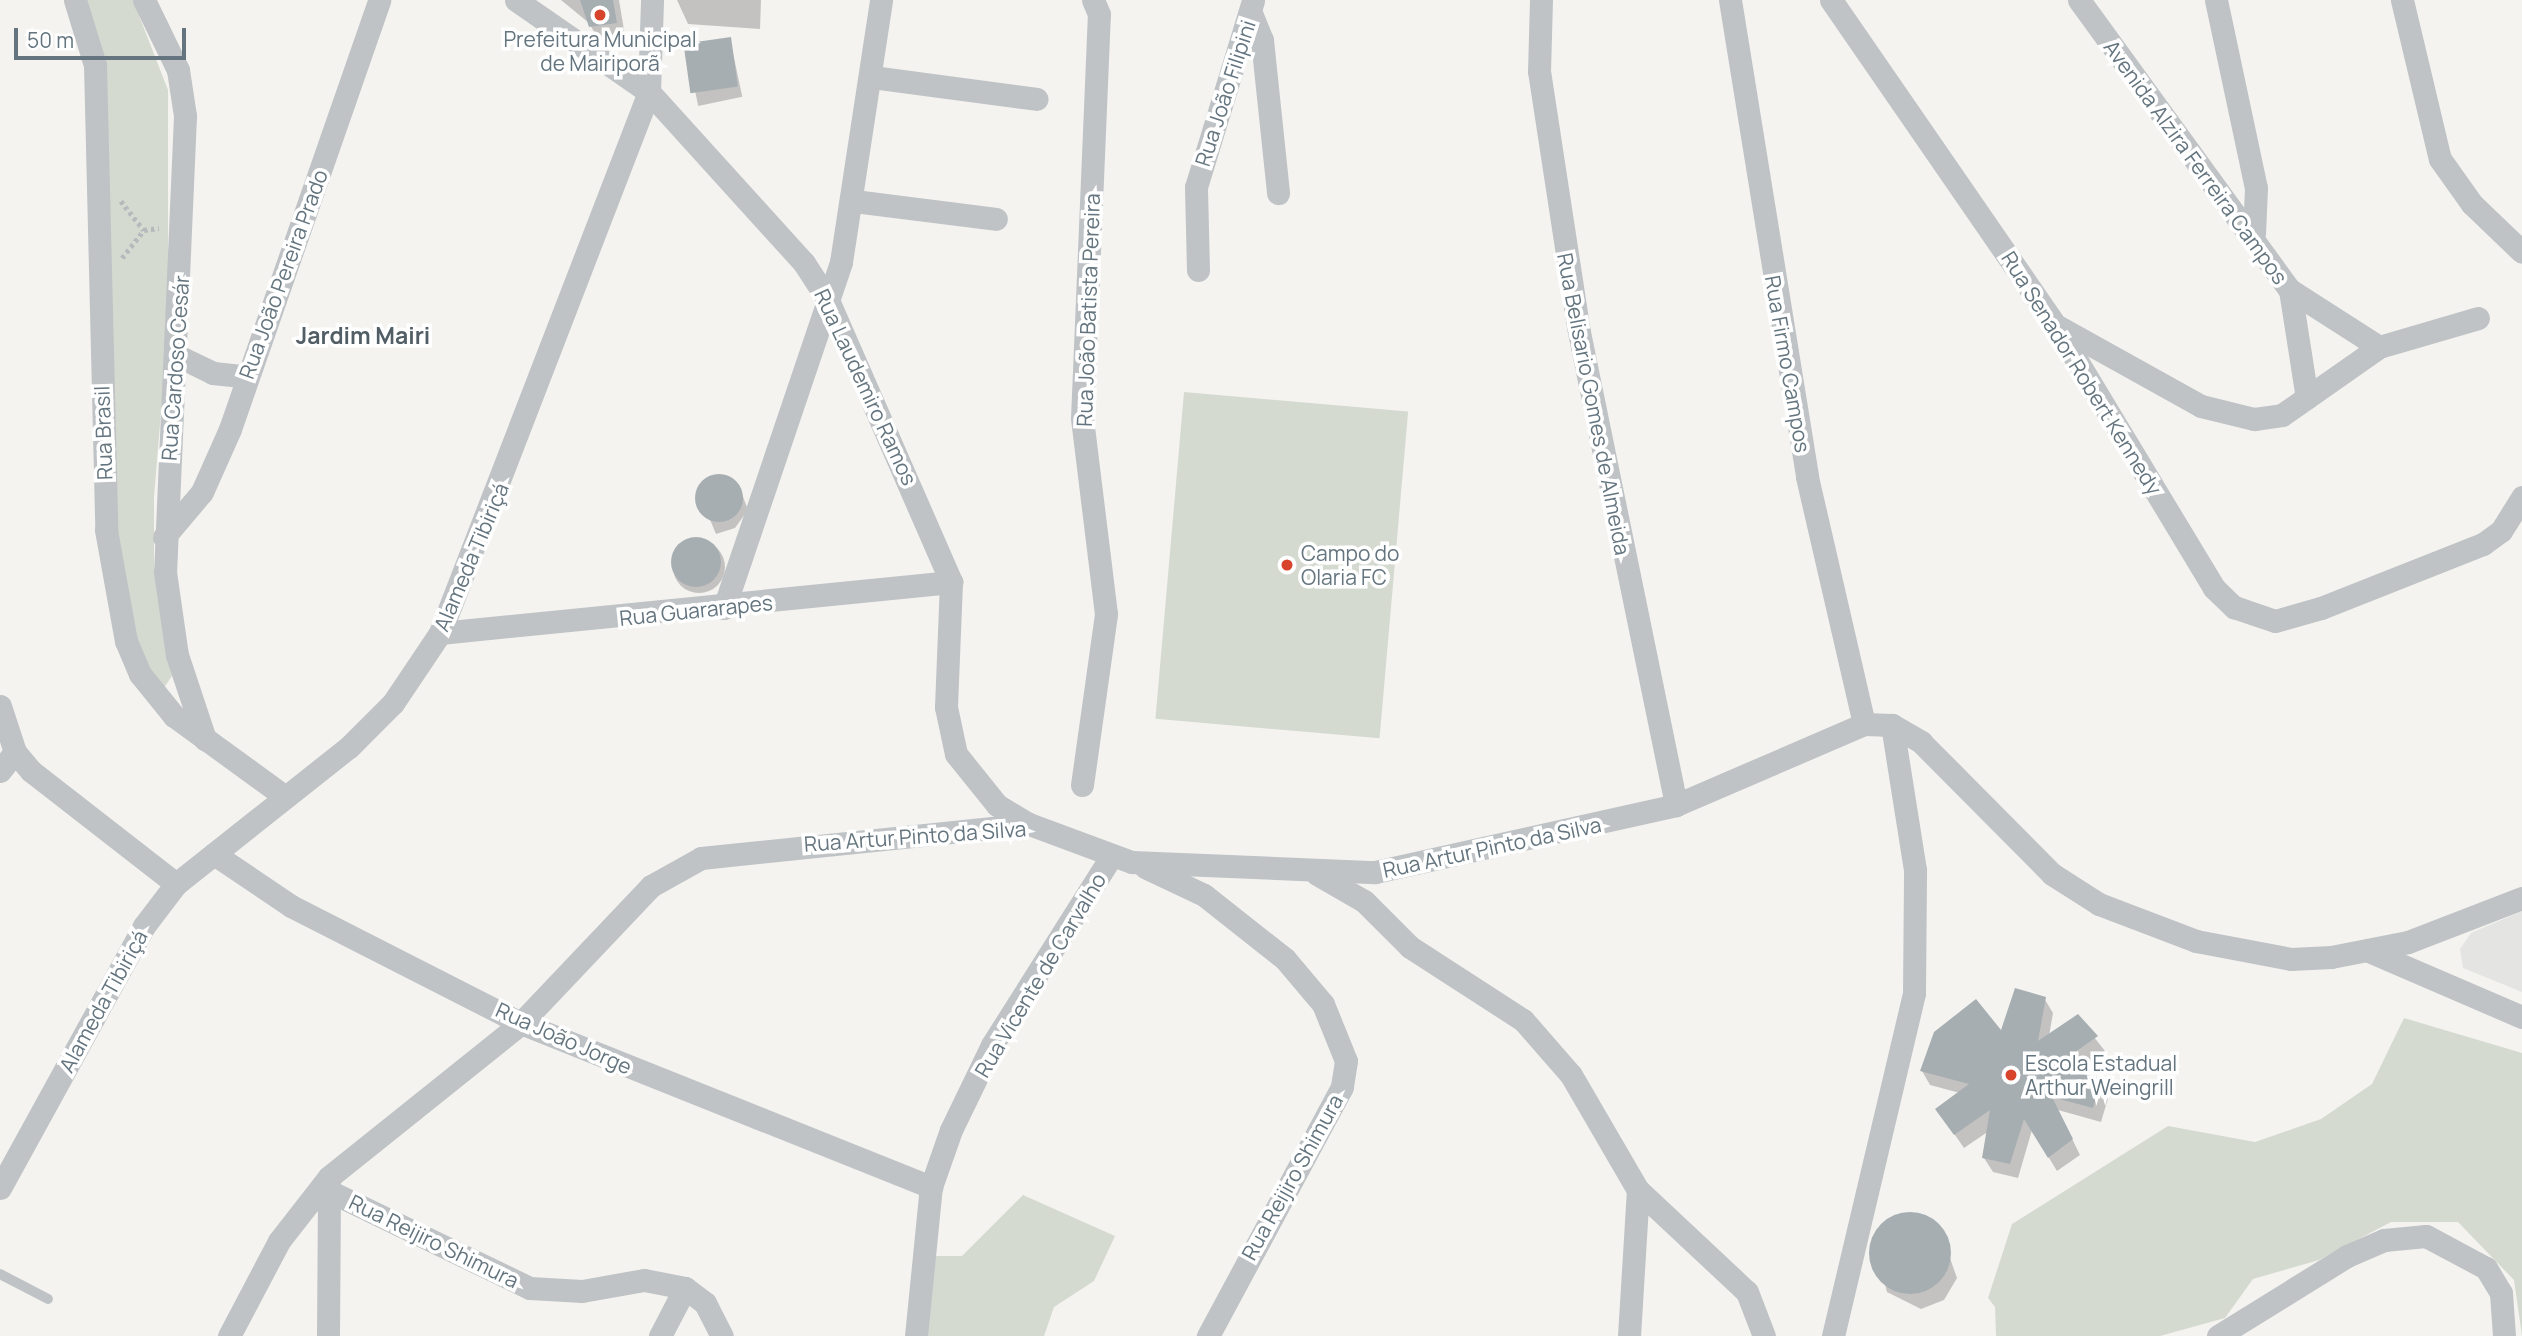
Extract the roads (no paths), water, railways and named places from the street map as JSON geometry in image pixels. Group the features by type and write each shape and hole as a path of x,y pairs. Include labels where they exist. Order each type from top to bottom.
{"street":[{"name":"Rua Brasil","path":"75,0 95,65 98,107 103,450 115,595 140,674 174,716 284,796"},
{"name":"Rua Cardoso Cesár","path":"144,0 178,71 185,116 176,355 164,537 169,615 205,740"},
{"name":"Rua João Pereira Prado","path":"164,537 187,514 214,468 244,376 379,0"},
{"name":"Rua Laudemiro Ramos","path":"516,0 649,92 804,263 828,300 951,582 946,707 956,754 998,805 1029,824"},
{"name":"Alameda Tibiriçá","path":"0,1188 144,926 176,884 349,747 393,703 440,633 470,570 649,92 652,0"},
{"path":"724,608 828,300 854,201 881,0"},
{"name":"Rua João Batista Pereira","path":"1082,785 1106,614 1082,418 1099,14 1093,0"},
{"name":"Rua Belisario Gomes de Almeida","path":"1541,0 1539,71 1575,305 1676,805"},
{"name":"Rua Firmo Campos","path":"1730,0 1807,477 1864,724"},
{"name":"Rua Senador Robert Kennedy","path":"1831,0 2056,326 2214,589 2234,607 2275,621 2294,618 2392,577 2483,544 2501,531 2522,497"},
{"name":"Avenida Alzira Ferreira Campos","path":"2079,0 2219,197 2254,233 2290,290 2379,347"},
{"path":"2216,0 2256,188 2254,233"},
{"path":"2402,0 2440,159 2472,204 2522,252"},
{"path":"1252,7 1262,40 1278,193"},
{"name":"Rua João Filipini","path":"1198,270 1196,187 1252,7"},
{"path":"872,77 1037,99"},
{"path":"854,201 996,219"},
{"path":"2290,290 2307,398"},
{"path":"2056,326 2223,417 2282,415 2379,347 2478,318"},
{"path":"176,355 213,373 244,376"},
{"name":"Rua Guararapes","path":"440,633 724,608 951,582"},
{"path":"0,706 15,752 70,807 176,884"},
{"path":"1864,724 1892,725 1921,742 2042,865 2099,904 2242,953 2291,959 2371,952 2522,898"},
{"name":"Rua Artur Pinto da Silva","path":"229,1336 279,1241 329,1184 522,1023 651,886 701,858 1029,824 1122,859 1317,874 1415,866 1676,805 1864,724"},
{"path":"1833,1336 1914,993 1915,870 1892,725"},
{"path":"0,771 15,752"},
{"name":"Rua João Jorge","path":"214,855 290,906 522,1023 932,1187"},
{"name":"Rua Vicente de Carvalho","path":"916,1336 932,1187 992,1045 1122,859"},
{"name":"Rua Reijiro Shimura","path":"1122,859 1204,895 1285,959 1323,1004 1346,1061 1342,1087 1208,1336"},
{"path":"1317,874 1364,901 1410,947 1523,1020 1571,1075 1638,1190 1747,1292 1764,1336"},
{"path":"2371,952 2522,1017"},
{"path":"328,1336 329,1184"},
{"name":"Rua Reijiro Shimura","path":"329,1184 530,1288 582,1292 644,1280 685,1288"},
{"path":"1629,1336 1638,1190"},
{"path":"2218,1336 2347,1256 2384,1240 2426,1236 2486,1268 2501,1293 2504,1336"},
{"path":"660,1336 685,1288 705,1303 722,1336"}],"lane":[{"path":"0,1274 48,1299"}],"place":[{"name":"Prefeitura Municipal de Mairiporã","path":"600,15"},
{"name":"Campo do Olaria FC","path":"1287,565"},
{"name":"Escola Estadual Arthur Weingrill","path":"2011,1075"}],"district":[{"name":"Jardim Mairi","path":"363,335"}]}
